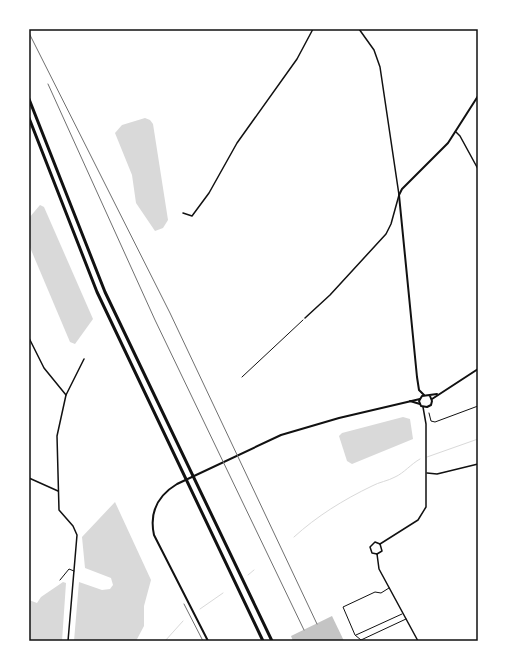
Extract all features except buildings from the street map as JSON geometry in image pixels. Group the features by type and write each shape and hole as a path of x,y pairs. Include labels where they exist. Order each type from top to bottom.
{"highway":[{"path":"29,99 106,292 272,641"},
{"path":"29,118 97,292 263,641"}],"street":[{"path":"182,213 192,216 197,211 233,149 297,59 313,29"},
{"path":"359,29 374,50 380,67 399,195 419,390 424,395 430,396 438,394"},
{"path":"305,318 330,295 386,234 391,224 402,189 436,155 456,132 478,96"},
{"path":"456,132 460,136 478,169"},
{"path":"29,338 44,368 66,395"},
{"path":"68,641 76,538 73,526 59,512 57,429 66,395 84,359"},
{"path":"423,407 427,407 432,404 432,399 438,394 478,370"},
{"path":"208,641 156,541 153,529 153,515 156,504 163,494 177,484 254,447 303,428 420,399 424,395"},
{"path":"420,399 420,404"},
{"path":"380,544 421,517 427,502 425,413 420,404 409,401"},
{"path":"425,413 427,407"},
{"path":"427,473 437,474 478,464"},
{"path":"29,478 58,491"},
{"path":"377,554 372,553 370,547 375,542 380,544"},
{"path":"377,554 382,551 380,544"},
{"path":"377,554 379,569 418,641"}],"lane":[{"path":"60,580 69,569 74,571"},
{"path":"389,588 381,593 375,592 344,607 355,635 361,640 406,619"},
{"path":"355,635 403,614"}],"path":[{"path":"242,377 305,318"},
{"path":"429,413 431,421 436,422 478,406"}],"shaded area":[{"path":"145,118 150,120 153,124 168,220 163,228 155,231 136,203 132,175 115,133 122,125"},
{"path":"40,205 44,207 93,319 75,344 70,342 29,245 29,218"},
{"path":"403,417 410,419 413,439 352,464 347,461 339,436 342,433"},
{"path":"115,502 151,580 144,606 144,626 136,641 74,641 79,582 102,590 110,589 113,585 111,578 85,568 82,537"},
{"path":"63,582 66,583 62,641 29,641 29,600 37,603 41,597"}],"waterway":[{"path":"427,457 478,439"},
{"path":"294,537 321,515 361,491 398,475 420,459"},
{"path":"248,575 254,570"},
{"path":"200,609 223,593"},
{"path":"165,641 183,621"}],"tram line":[{"path":"184,604 203,641"}],"railway":[{"path":"29,33 170,313 317,624"},
{"path":"48,84 155,320 304,630"}]}
